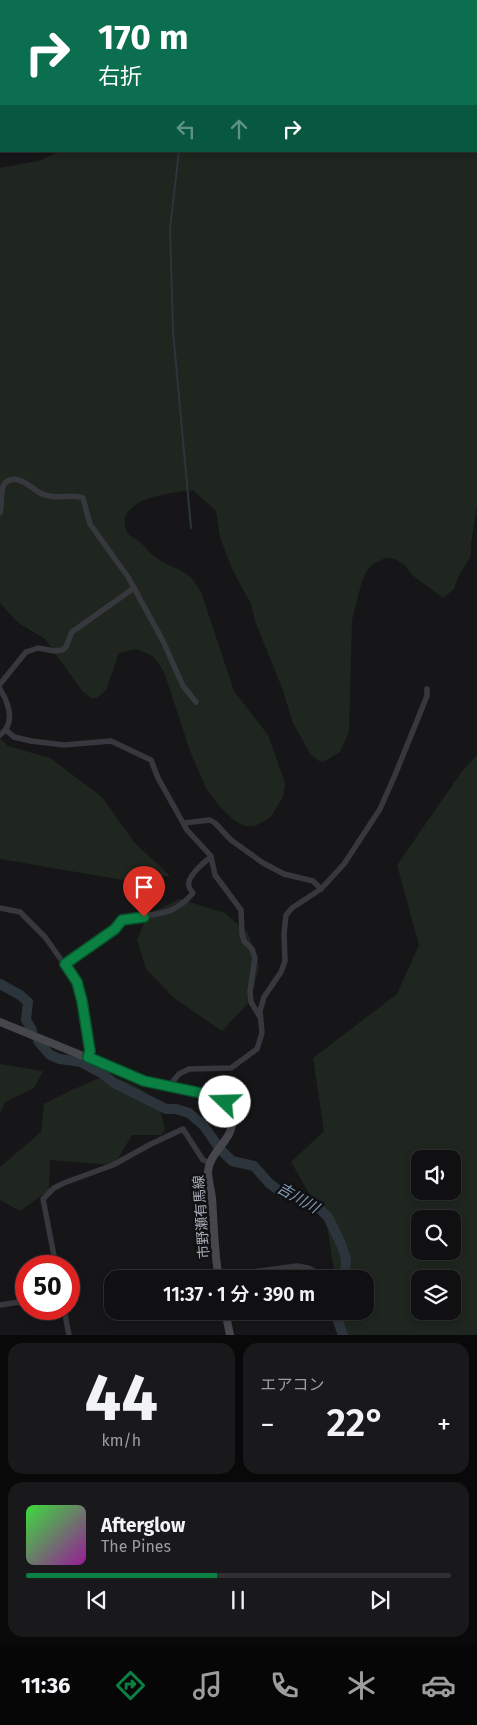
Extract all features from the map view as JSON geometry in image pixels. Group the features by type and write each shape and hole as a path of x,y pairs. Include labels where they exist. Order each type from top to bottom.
{"main road":[{"name":"市野瀬有馬線","path":"0,1022 144,1081 215,1096 225,1102 232,1115 232,1126 227,1138 211,1162 208,1171 212,1192 218,1270"},
{"path":"226,1320 230,1335"}],"street":[{"path":"0,514 3,485 5,482 13,480 24,482 48,496 59,498 78,496 83,498 90,524 134,588 163,641 183,686 196,702"},
{"path":"0,684 26,652 38,648 55,651 62,650 66,647 72,632 134,588"},
{"path":"0,689 7,701 9,710 9,722 6,730 0,735"},
{"path":"170,1086 179,1074 189,1070 231,1068 257,1049 262,1033 260,1011 264,997 281,972 285,961 284,934 286,915 292,908 321,889 344,864 380,809 427,696 427,689"},
{"path":"6,730 14,737 64,745 111,741 151,760 158,778 184,823 186,830 211,857 215,875 241,910 244,941 252,949 255,958 250,991 251,1002 262,1021"},
{"path":"184,823 210,820 232,840 263,863 284,874 313,881 321,889"},
{"path":"65,964 115,929 122,920 163,914 174,910 193,893 188,886 189,882 196,870 211,857"},
{"path":"0,908 20,912 45,937 77,982 90,1051 88,1057"},
{"path":"54,1255 43,1199 54,1188 64,1182 113,1164 184,1129 203,1160 211,1162"},
{"path":"267,1270 297,1266 312,1270"},
{"path":"0,1306 15,1303"},
{"path":"66,1320 69,1335"}],"shaded area":[{"path":"59,152 477,152 477,506 471,543 471,556 459,575 454,589 443,598 412,575 405,565 395,559 385,558 368,569 362,581 352,620 349,732 340,752 323,762 319,761 311,755 293,723 282,688 255,621 251,604 232,569 220,537 216,511 193,490 144,500 129,511 125,518 126,530 129,534 155,556 186,574 196,584 201,592 234,691 268,735 285,783 283,797 270,818 255,826 245,826 234,820 220,807 206,788 190,751 164,672 154,657 137,649 119,653 106,690 97,698 91,698 83,692 45,639 17,622 0,603 0,168 38,161"},
{"path":"0,738 8,746 50,758 102,797 134,842 170,876 123,880 0,859"},
{"path":"477,755 477,1335 347,1335 342,1320 374,1320 374,1270 334,1270 327,1224 291,1162 324,1131 313,1058 397,994 419,945 397,865 463,770"},
{"path":"180,899 225,913 248,933 259,966 251,1000 222,1031 174,998 146,969 137,940 148,914"},
{"path":"0,1064 43,1071 34,1088 5,1102 0,1114"},
{"path":"106,1075 133,1085 151,1097 159,1108 163,1119 165,1129 161,1135 132,1135 114,1165 50,1160 49,1190 20,1211 0,1200 0,1167 41,1132 44,1104"}],"waterway":[{"path":"179,152 170,228 173,331 191,528"},
{"name":"吉川川","path":"0,984 20,995 28,1002 26,1020 32,1030"},
{"name":"吉川川","path":"38,1041 50,1055 60,1059 81,1062 103,1074 114,1083 166,1109 176,1109 189,1113 204,1126 220,1149 232,1161 254,1166 269,1183 281,1192 318,1207 328,1217 341,1244 346,1259 345,1270"},
{"name":"吉川川","path":"338,1320 343,1335"}],"route":[{"path":"144,917 122,920 115,929 65,964 77,982 82,1001 90,1051 88,1057 144,1081 215,1096 225,1102"}]}
